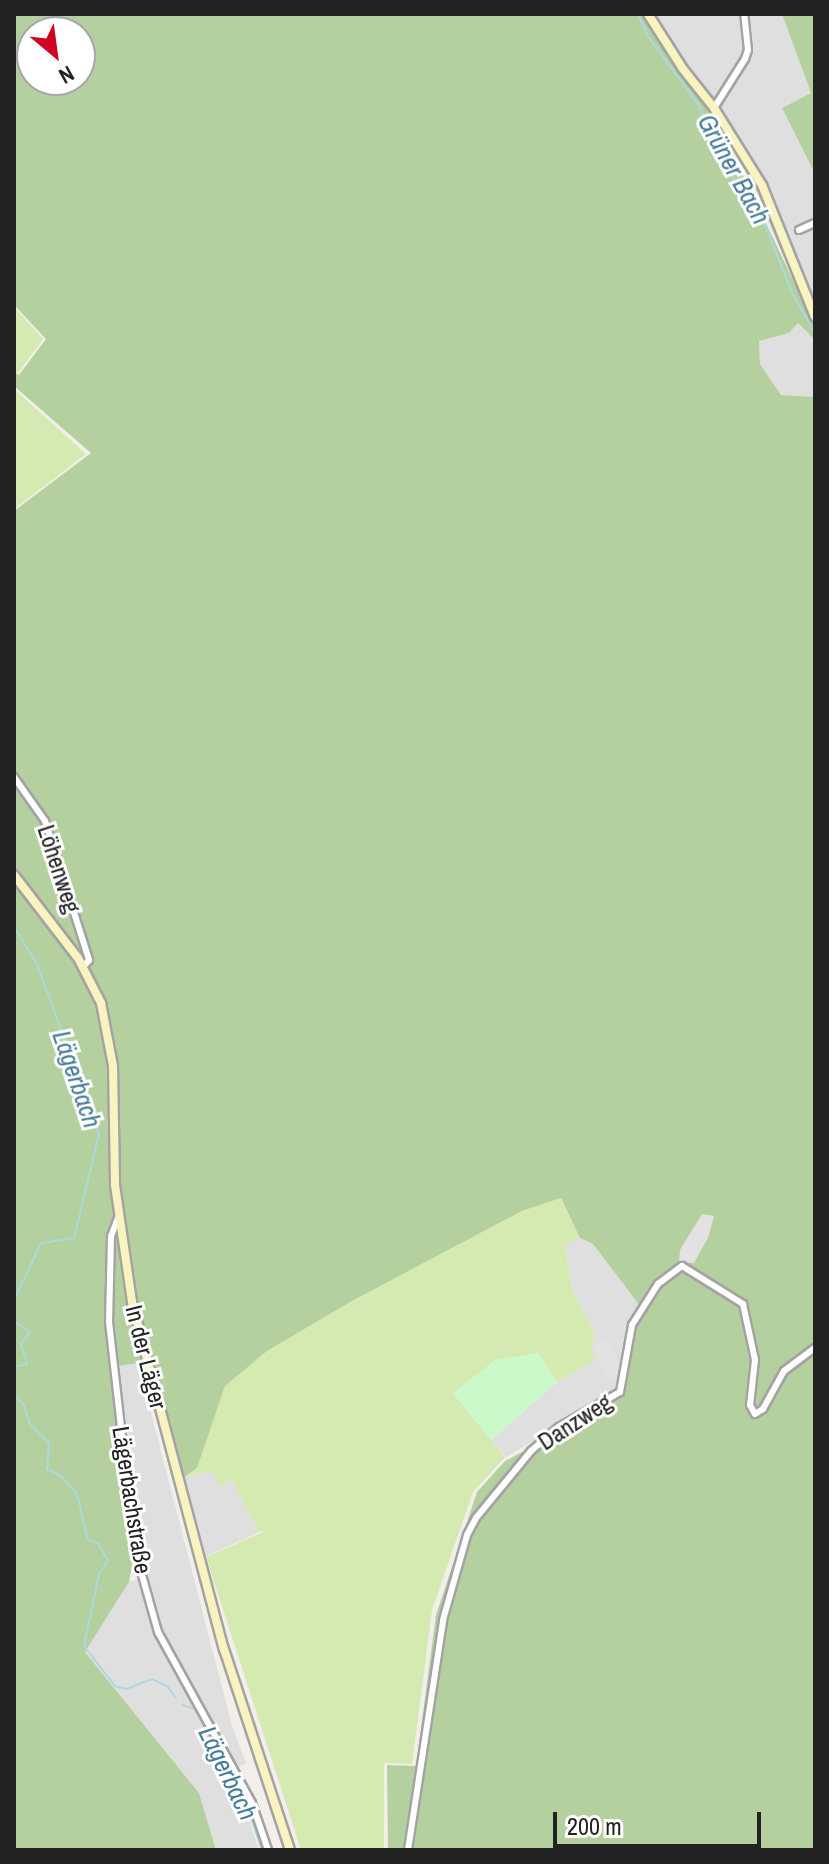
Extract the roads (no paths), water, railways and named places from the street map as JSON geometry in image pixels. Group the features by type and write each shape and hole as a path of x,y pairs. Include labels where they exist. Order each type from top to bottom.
{"main road":[{"path":"648,14 683,69 714,108 762,185 815,317"},
{"name":"In der Läger","path":"14,875 84,966 101,1003 113,1066 118,1218 145,1360 224,1649 290,1850"}],"street":[{"path":"714,108 748,50 744,14"},
{"path":"799,230 815,223"},
{"path":"806,296 815,291"},
{"name":"Löhenweg","path":"14,777 45,821 89,960 84,966"},
{"name":"Lägerbachstraße","path":"118,1218 111,1236 109,1322 135,1550 158,1632 252,1803 268,1850"},
{"name":"Danzweg","path":"408,1850 443,1620 467,1535 489,1502 531,1451 559,1427 620,1392 632,1325 658,1284 682,1266 743,1304 755,1360 750,1405 755,1414 763,1409 784,1371 815,1348"}],"waterway":[{"name":"Grüner Bach","path":"638,14 647,35 698,104 726,167 765,225 793,295 815,333"},
{"name":"Lägerbach","path":"14,927 37,964 99,1134 74,1238 41,1243 14,1300"},
{"name":"Lägerbach","path":"14,1321 30,1332 21,1344 27,1364 14,1367"},
{"name":"Lägerbach","path":"14,1396 23,1403 30,1424 49,1443 47,1469 61,1476 77,1494 88,1540 98,1543 108,1561 99,1574 84,1646 115,1686 126,1689 152,1679 167,1686 176,1698"},
{"name":"Lägerbach","path":"182,1705 196,1709 201,1716"},
{"name":"Lägerbach","path":"206,1725 245,1801 262,1850"}]}
